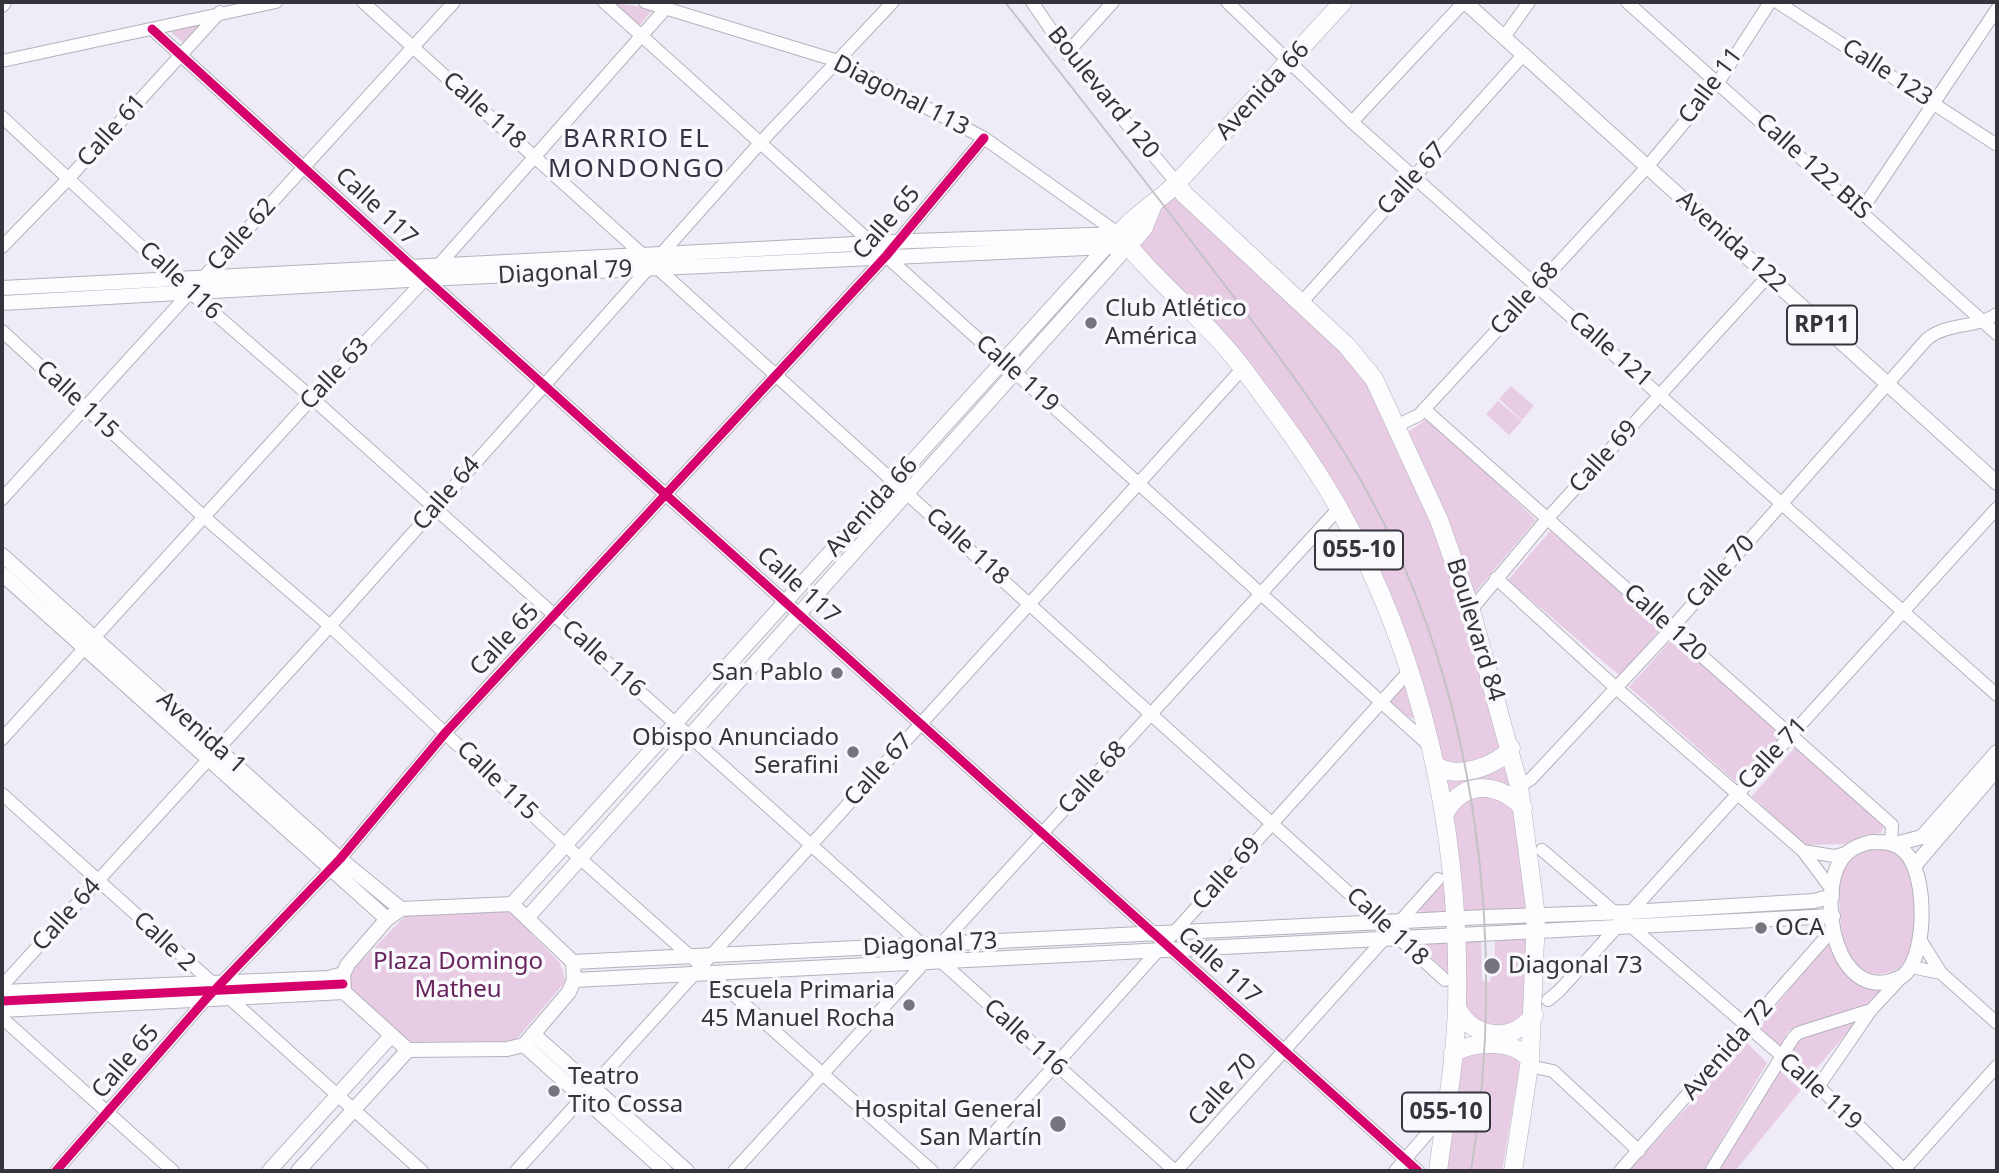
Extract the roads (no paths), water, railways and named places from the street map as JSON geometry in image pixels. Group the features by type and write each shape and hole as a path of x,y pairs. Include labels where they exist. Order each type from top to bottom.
{"highway":[{"name":"Avenida 66","path":"1123,240 1144,227 1152,207 1290,63 1343,2"},
{"name":"Boulevard 84","path":"1177,183 1184,194 1301,303 1368,371 1398,425 1439,520 1471,610 1519,786 1536,924 1534,1015 1513,1171"},
{"name":"055-10","path":"1123,240 1243,368 1289,430 1339,508 1411,669 1446,811 1456,928 1457,1008 1438,1171"},
{"path":"1436,765 1448,772 1478,767 1500,761 1510,748"},
{"path":"1446,811 1458,796 1481,787 1503,791 1523,808"},
{"path":"1457,1008 1472,1027 1494,1035 1513,1032 1534,1015"},
{"path":"1453,1053 1471,1045 1504,1046 1518,1048 1529,1063"}],"main road":[{"name":"Avenida 122","path":"1465,2 1997,483"},
{"name":"Diagonal 79","path":"2,303 426,279 872,243 1123,240"},
{"name":"Diagonal 79","path":"2,288 438,265 886,258 1105,249 1123,240"},
{"name":"Avenida 66","path":"527,918 1015,372 1123,240"},
{"name":"Avenida 66","path":"512,904 1105,249"},
{"name":"Avenida 1","path":"2,555 89,643"},
{"name":"Avenida 1","path":"2,574 89,643 213,754 335,864 387,919"},
{"path":"1893,844 1914,865 1922,920 1921,941 1906,972 1875,982 1854,974 1841,958 1834,922 1833,893 1838,868 1846,853 1871,842 1893,844 1922,837 1997,752"},
{"path":"1914,865 1997,769"},
{"name":"Avenida 1","path":"335,864 401,909"},
{"name":"Diagonal 73","path":"574,980 703,965 1624,920 1814,901 1833,893"},
{"path":"2,992 217,991 344,992 408,1050 507,1049 529,1040 569,992 574,980 573,962 512,904 401,909 387,919 343,974 328,978 217,991 2,1010"},
{"name":"Diagonal 73","path":"1624,920 1834,922"},
{"name":"Diagonal 73","path":"573,962 703,965"},
{"path":"343,974 344,992"},
{"path":"270,1171 391,1036"},
{"path":"529,1040 595,1086 687,1171"},
{"path":"529,1040 584,1097 665,1171"},
{"path":"298,1171 408,1050"}],"street":[{"path":"2,61 276,2"},
{"name":"Calle 118","path":"363,2 1152,713 1445,981"},
{"name":"Calle 62","path":"2,499 454,2"},
{"name":"Calle 119","path":"604,2 1431,747"},
{"name":"Diagonal 113","path":"645,2 838,61 984,138 1123,240"},
{"name":"Calle 64","path":"2,986 330,626 760,143 892,2"},
{"name":"Boulevard 120","path":"1031,2 1068,53 1177,183"},
{"path":"1068,53 1112,2"},
{"name":"Calle 121","path":"1227,2 1352,122 1661,393 1781,504 1997,695"},
{"path":"1352,122 1465,2"},
{"path":"1504,37 1529,2"},
{"name":"Calle 122 BIS","path":"1628,2 1997,334"},
{"name":"Calle 11","path":"1647,167 1718,81 1770,2"},
{"name":"Calle 123","path":"1777,2 1997,145"},
{"name":"Calle 63","path":"2,739 312,398 426,279 533,155 667,7"},
{"path":"1861,211 1997,9"},
{"name":"Calle 61","path":"2,247 69,178 220,12"},
{"name":"Calle 117","path":"152,29 412,267 545,383 1418,1171"},
{"name":"Calle 67","path":"1301,303 1524,54"},
{"name":"Calle 116","path":"2,117 191,293 312,398 1176,1171"},
{"name":"Calle 65","path":"56,1171 335,864 446,732 886,258 984,138"},
{"name":"Calle 68","path":"1398,425 1412,420 1424,409 1647,167"},
{"name":"Calle 69","path":"1471,610 1547,519 1768,276"},
{"name":"Calle 70","path":"1519,786 1531,779 1671,629 1887,383 1936,332 1984,322 1997,314"},
{"name":"Calle 115","path":"2,331 204,517 330,626 565,845 932,1171"},
{"name":"Calle 67","path":"516,1171 1243,368"},
{"name":"Calle 120","path":"1424,409 1892,825 1893,844"},
{"name":"Calle 68","path":"734,1171 1339,508"},
{"name":"Calle 71","path":"1548,1000 1624,920 1737,792 1997,508"},
{"path":"1496,578 1616,688 1803,851 1833,893"},
{"name":"Calle 69","path":"960,1171 1411,669"},
{"name":"Calle 2","path":"2,794 217,991 422,1171"},
{"name":"Calle 119","path":"1542,850 1818,1087 1904,1171"},
{"path":"1803,851 1834,856 1846,853"},
{"name":"Calle 70","path":"1176,1171 1438,879"},
{"name":"Avenida 72","path":"1620,1171 1749,1027 1834,922"},
{"path":"1921,941 1941,973 1996,1018"},
{"path":"1906,972 1941,973"},
{"name":"Avenida 72","path":"1711,1171 1798,1033 1871,1010 1906,972"},
{"path":"1818,1087 1871,1010"},
{"path":"2,1018 173,1171"},
{"path":"1529,1063 1553,1071 1639,1151"},
{"path":"1904,1171 1997,1066"},
{"path":"1395,1171 1446,1111"}],"tram line":[{"path":"1005,2 1292,375 1348,459 1404,566 1434,648 1458,733 1474,820 1484,909 1486,998 1482,1085 1471,1171"}],"place":[{"name":"Club Atlético América","path":"1091,323"},
{"name":"San Pablo","path":"837,673"},
{"name":"Obispo Anunciado Serafini","path":"853,752"},
{"name":"OCA","path":"1761,928"},
{"name":"Diagonal 73","path":"1492,966"},
{"name":"Escuela Primaria 45 Manuel Rocha","path":"909,1005"},
{"name":"Teatro Tito Cossa","path":"554,1091"},
{"name":"Hospital General San Martín","path":"1058,1124"}],"district":[{"name":"BARRIO EL MONDONGO","path":"637,155"}],"park label":[{"name":"Plaza Domingo Matheu","path":"458,976"}]}
